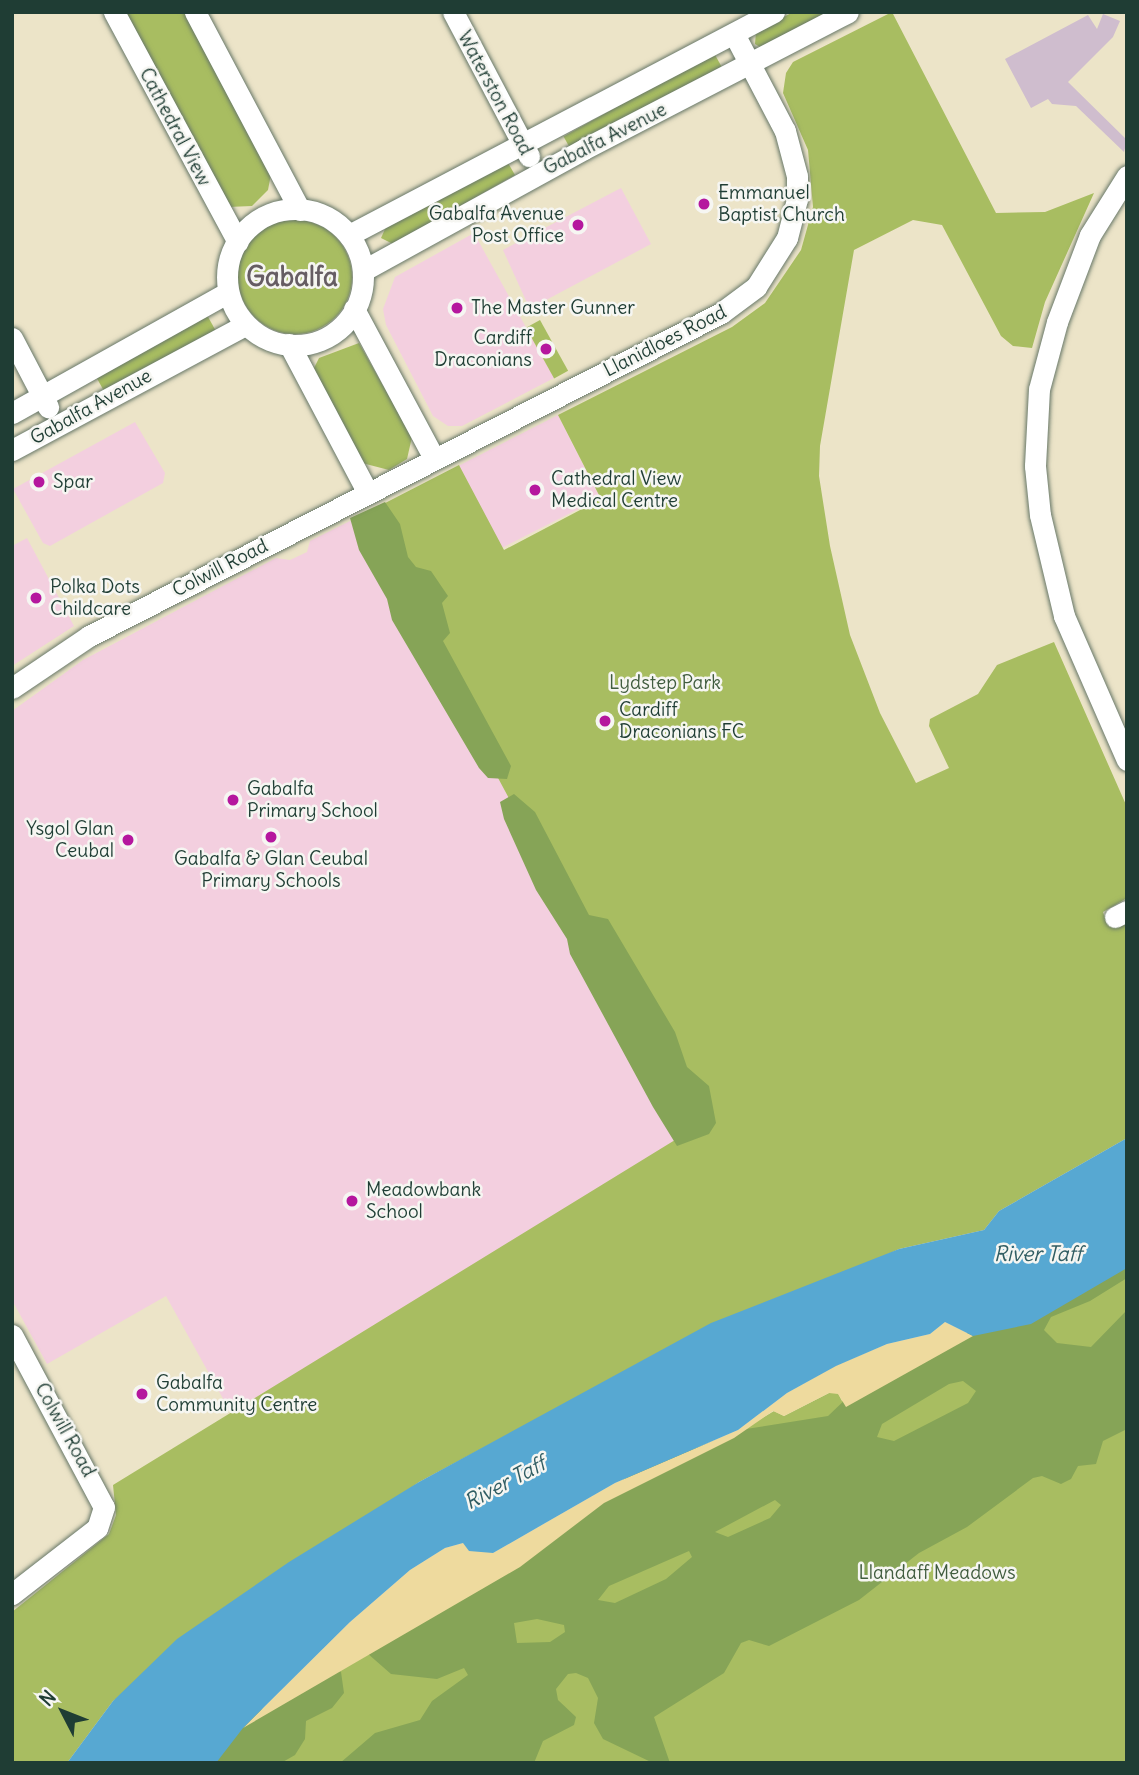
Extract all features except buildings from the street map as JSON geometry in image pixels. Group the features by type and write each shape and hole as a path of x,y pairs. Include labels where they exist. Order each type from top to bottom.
{"street":[{"name":"Cathedral View","path":"114,12 238,242"},
{"path":"195,12 300,210"},
{"name":"Waterston Road","path":"453,12 537,174"},
{"name":"Gabalfa Avenue","path":"349,235 774,12"},
{"name":"Gabalfa Avenue","path":"364,270 537,174 848,12"},
{"name":"Llanidloes Road","path":"434,458 721,313 766,276 794,218 797,176 785,131 734,33"},
{"path":"1127,176 1090,235 1057,322 1039,389 1035,466 1040,515 1064,616 1127,760"},
{"path":"300,210 326,218 349,235 364,270 354,309 332,333 317,341 289,344 265,338 245,325 227,293 230,257 238,242 267,216 300,210"},
{"name":"Gabalfa Avenue","path":"12,413 227,293"},
{"path":"354,309 434,458"},
{"name":"Gabalfa Avenue","path":"12,450 245,325"},
{"path":"12,338 57,425"},
{"path":"289,344 368,493"},
{"name":"Colwill Road","path":"12,688 89,636 434,458"},
{"name":"Colwill Road","path":"12,1335 98,1490 104,1507 97,1528 12,1594"}],"shaded area":[{"path":"1103,14 1120,21 1113,37 1068,82 1127,140 1124,152 1076,106 1052,104 1048,99 1031,108 1005,59 1088,15 1097,29"},
{"path":"621,188 651,244 533,307 528,305 503,250"},
{"path":"474,233 554,378 462,426 448,426 433,416 386,325 383,309 395,277"},
{"name":"Cathedral View Medical Centre","path":"558,415 600,498 501,548 459,465"},
{"path":"135,422 165,473 163,483 50,546 43,543 13,489"},
{"name":"Gabalfa & Glan Ceubal Primary Schools","path":"358,517 689,1132 231,1413 166,1296 47,1364 12,1300 12,711 83,660 276,558 290,560 307,552 310,541"},
{"name":"Polka Dots Childcare","path":"27,538 74,626 12,666 12,546"}],"green space":[{"path":"123,12 185,12 271,174 268,190 252,206 228,207"},
{"path":"793,12 830,12 760,47 755,44 756,32"},
{"name":"Lydstep Park","path":"892,12 996,213 1045,212 1094,193 1045,302 1032,348 1013,346 1001,336 942,225 913,220 854,250 820,446 819,476 830,546 850,635 880,713 916,783 949,768 929,726 930,719 978,694 997,665 1054,642 1127,807 1127,898 1103,912 1107,924 1115,926 1127,921 1127,1138 999,1211 984,1230 899,1249 560,1407 419,1482 113,1701 67,1763 12,1763 12,1612 109,1534 116,1515 113,1485 688,1132 358,517 459,465 504,550 601,499 558,415 732,327 765,303 801,250 813,207 808,150 783,93 786,73 793,62"},
{"path":"714,53 723,69 572,152 564,136"},
{"path":"508,163 515,175 393,244 381,238 386,227"},
{"path":"295,220 317,224 336,236 348,255 352,277 348,299 336,318 317,330 295,334 273,330 254,318 242,299 238,277 242,255 254,236 273,224"},
{"path":"207,315 216,331 105,392 96,377"},
{"name":"Cardiff Draconians","path":"540,320 568,371 554,378 526,328"},
{"path":"359,343 412,437 407,459 389,470 362,463 313,370 319,358"},
{"path":"385,502 400,524 408,557 416,567 431,571 448,596 442,603 450,633 443,641 511,766 507,779 488,778 479,768 392,620 387,599 359,550 350,518"},
{"path":"514,794 535,812 589,915 608,919 675,1032 687,1067 709,1086 716,1123 709,1134 677,1146 653,1107 570,954 567,939 536,890 504,819 500,802"},
{"path":"1127,1248 1127,1278 1090,1301 1051,1317 1044,1330 1057,1343 1091,1347 1127,1310 1127,1429 1103,1441 1096,1464 1078,1466 1071,1479 1061,1484 1042,1476 1033,1478 967,1527 919,1553 859,1600 769,1646 749,1640 741,1643 724,1673 654,1717 670,1763 653,1763 603,1739 594,1723 598,1698 588,1678 576,1673 568,1674 556,1689 558,1700 576,1717 574,1725 543,1741 534,1763 340,1763 375,1733 420,1720 432,1701 468,1675 464,1668 437,1679 391,1674 367,1653 639,1469 746,1429 828,1416 849,1396","holes":["963,1381 976,1391 968,1403 894,1441 877,1437 882,1424 949,1384","775,1500 781,1505 770,1518 728,1537 715,1532","689,1551 692,1557 666,1579 615,1603 598,1600 609,1586","537,1619 564,1625 565,1632 550,1642 517,1643 514,1623"]},
{"name":"Llandaff Meadows","path":"1127,1268 1127,1763 216,1763 243,1728 774,1411 784,1416 829,1393 838,1393 842,1401"},
{"path":"332,1663 341,1672 344,1693 332,1708 306,1721 305,1739 295,1755 281,1763 180,1763"}],"sand":[{"path":"945,1322 973,1336 846,1407 838,1394 829,1393 784,1416 773,1411 734,1438 604,1503 520,1567 243,1728 350,1622 410,1570 445,1548 463,1543 493,1553 615,1483 738,1430 787,1393 835,1366 887,1344 930,1334"}],"water":[{"name":"River Taff","path":"1127,1138 1127,1268 1031,1324 973,1336 945,1322 930,1334 887,1344 836,1366 787,1393 738,1430 615,1483 493,1553 469,1551 463,1543 445,1548 410,1570 350,1622 243,1728 216,1763 67,1763 113,1701 177,1639 289,1562 419,1482 711,1323 899,1249 984,1230 999,1211"}],"place":[{"name":"Emmanuel Baptist Church","path":"704,204"},
{"name":"Gabalfa Avenue Post Office","path":"578,225"},
{"name":"The Master Gunner","path":"457,308"},
{"name":"Cardiff Draconians","path":"546,349"},
{"name":"Spar","path":"39,482"},
{"name":"Cathedral View Medical Centre","path":"535,490"},
{"name":"Polka Dots Childcare","path":"36,598"},
{"name":"Cardiff Draconians FC","path":"605,721"},
{"name":"Gabalfa Primary School","path":"233,800"},
{"name":"Gabalfa & Glan Ceubal Primary Schools","path":"271,837"},
{"name":"Ysgol Glan Ceubal","path":"128,840"},
{"name":"Meadowbank School","path":"352,1201"},
{"name":"Gabalfa Community Centre","path":"142,1394"}],"district":[{"name":"Gabalfa","path":"292,277"}]}
